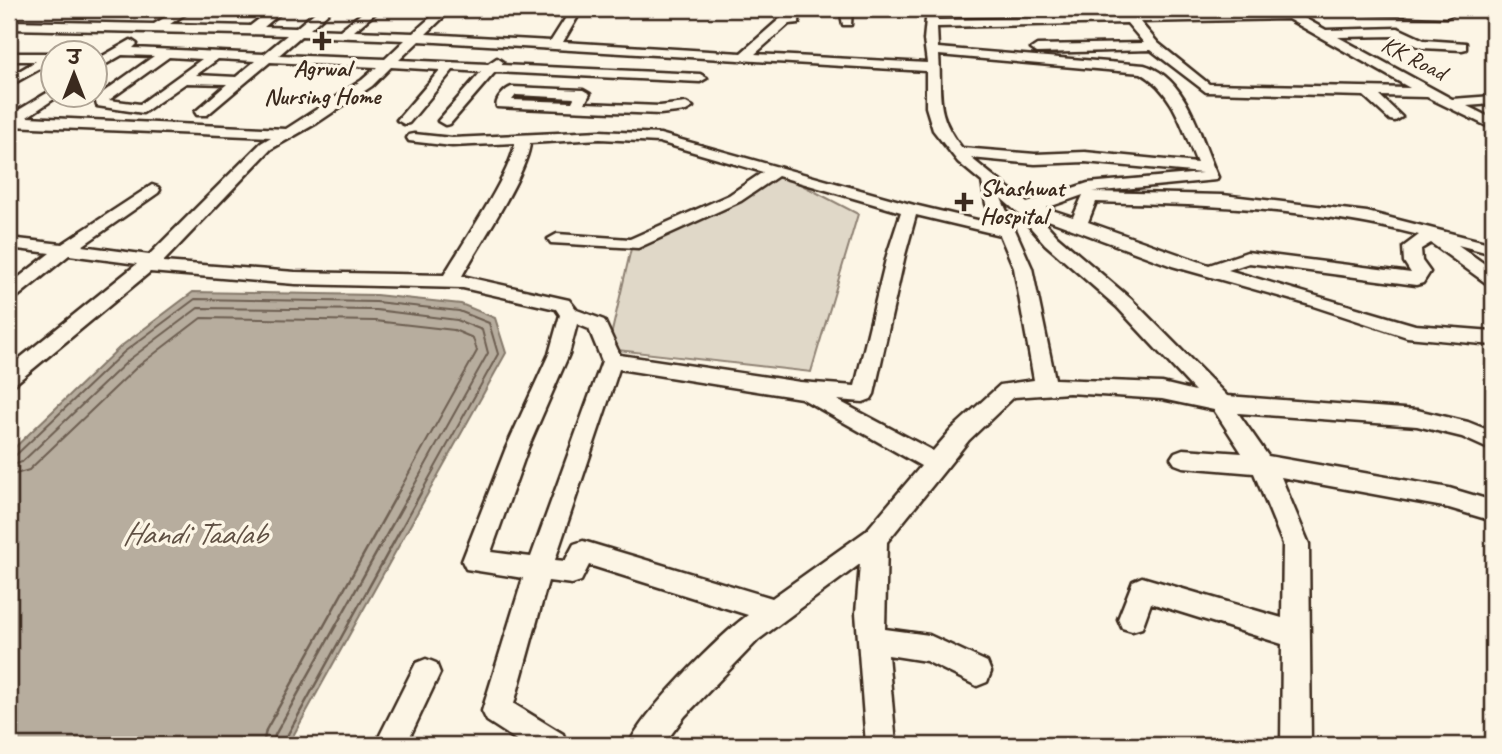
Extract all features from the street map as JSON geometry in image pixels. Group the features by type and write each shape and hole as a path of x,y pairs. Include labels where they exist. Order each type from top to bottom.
{"street":[{"path":"108,58 187,9"},
{"path":"254,29 279,9"},
{"path":"202,112 326,9"},
{"path":"342,34 374,9"},
{"path":"9,377 87,315 145,263 280,133 312,120 384,65 410,38 432,9"},
{"path":"410,38 446,9"},
{"path":"742,58 786,20 795,20 794,9"},
{"path":"846,9 847,22"},
{"path":"979,9 985,57"},
{"path":"1063,9 1073,20"},
{"path":"1325,9 1447,14"},
{"path":"1285,12 1125,14 1073,20 981,23 932,16 932,59 936,118 940,130 958,152 1024,209 1051,240 1124,303 1221,404 1270,478 1296,544 1296,745"},
{"name":"KK Road","path":"1285,12 1493,125"},
{"path":"555,44 574,13"},
{"path":"1125,14 1154,46 1206,88 1431,93"},
{"path":"96,26 111,16"},
{"path":"9,25 159,25 254,29 555,44 863,66 985,57 1144,69 1158,77 1178,100 1210,177 1176,183 1129,183 1024,209"},
{"path":"1324,34 1398,32 1422,44 1462,46"},
{"path":"445,121 512,42"},
{"path":"1021,50 1154,46"},
{"path":"167,53 102,98 102,103 142,109 215,56"},
{"path":"108,55 167,53 700,78"},
{"path":"9,57 38,57"},
{"path":"670,130 686,107 700,78 720,57"},
{"path":"9,82 38,65"},
{"path":"404,120 449,67"},
{"path":"184,79 242,81"},
{"path":"577,106 583,94 512,91 502,104 660,110 686,107"},
{"path":"1369,93 1395,117"},
{"path":"1452,103 1493,100"},
{"path":"10,122 38,103"},
{"path":"10,122 280,133"},
{"path":"414,138 452,142 523,141 670,130 692,149 911,209 1007,232"},
{"path":"450,281 522,152 523,141"},
{"path":"958,152 1035,159 1099,158 1207,169"},
{"path":"557,239 632,244 735,198 775,170"},
{"path":"989,179 994,204 1023,268 1046,387"},
{"path":"9,295 66,249 152,190"},
{"path":"1078,225 1089,193"},
{"path":"1089,193 1223,200 1367,217 1493,249"},
{"path":"612,361 800,390 863,394 879,339 890,276 911,209"},
{"path":"1024,209 1047,213 1209,271 1414,332 1493,338"},
{"path":"1209,271 1247,257 1416,279 1421,272 1413,262 1412,247 1432,235"},
{"path":"1432,235 1493,279"},
{"path":"10,244 66,249 210,273 342,280 450,281 500,288 531,299 562,304 570,314 597,325 612,361 539,569 497,711 552,745"},
{"path":"9,369 68,322 116,278 145,263"},
{"path":"570,314 559,354 517,449 475,561 572,573 583,552 776,612"},
{"path":"644,745 675,706 748,631 875,539 961,434 1008,390 1069,385 1162,391 1221,404 1417,418 1468,430 1493,442"},
{"path":"800,390 937,464"},
{"path":"1183,458 1261,464 1449,498 1493,511"},
{"path":"875,539 870,613 881,745"},
{"path":"1132,619 1142,589 1296,635"},
{"path":"872,640 929,648 976,672"},
{"path":"390,745 426,673"}],"shaded area":[{"path":"775,171 858,214 811,372 608,349 632,244"}],"water":[{"name":"Handi Taalab","path":"193,292 376,295 461,304 495,318 506,353 288,745 9,745 9,453 120,347"}],"place":[{"name":"Agrwal Nursing Home","path":"322,41"},
{"name":"Shashwat Hospital","path":"964,202"}]}
